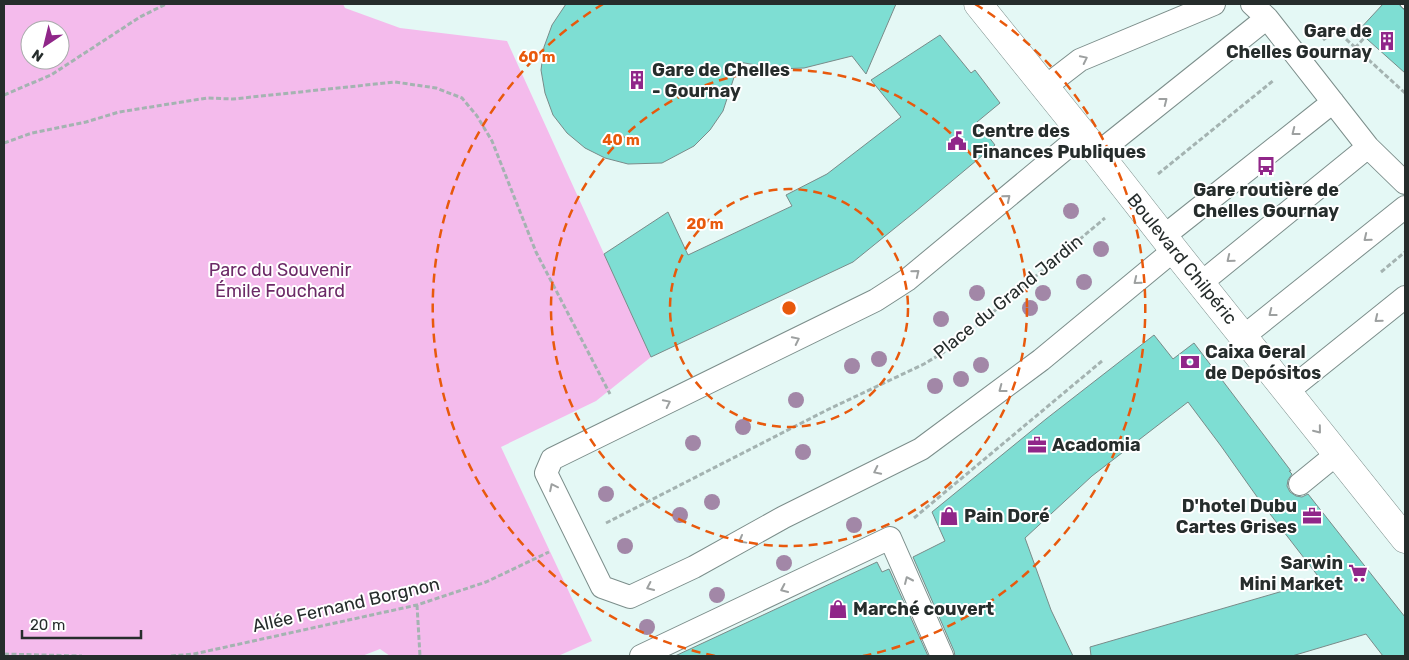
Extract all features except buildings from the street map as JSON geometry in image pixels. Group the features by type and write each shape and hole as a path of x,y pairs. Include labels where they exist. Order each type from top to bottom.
{"street":[{"name":"Boulevard Chilpéric","path":"978,4 1405,538"}],"lane":[{"path":"1045,87 1080,60 1214,4"},
{"path":"1333,102 1169,243 1041,360 920,450 784,517 694,566 630,597 602,587 546,473 552,459 802,337 883,295 914,275 1091,144 1259,11 1300,60 1333,102 1368,148 1405,184"},
{"path":"1201,283 1368,148"},
{"path":"1244,336 1405,207"},
{"path":"1288,391 1405,297"},
{"path":"1300,484 1338,454"},
{"path":"641,656 890,538 942,656"}],"path":[{"path":"4,95 51,75 140,16 166,4"},
{"path":"1336,30 1405,93"},
{"path":"1355,48 1365,38"},
{"name":"Place du Grand Jardin","path":"577,538 827,410 924,364 949,349 1131,195 1300,60"},
{"path":"4,143 32,133 86,122 119,112 207,98 233,99 395,82 436,88 462,98 477,116 492,140 536,252 603,379 624,424"},
{"path":"890,538 1102,361"},
{"name":"Allée Fernand Borgnon","path":"171,656 194,655 416,606 486,582 577,538"},
{"path":"416,606 420,656"},
{"path":"4,654 82,656"}],"green space":[{"name":"Parc du Souvenir Émile Fouchard","path":"4,4 343,4 345,8 400,28 507,41 651,357 596,401 501,447 592,641 558,656 390,656 380,649 362,656 4,656"}],"railway":[{"path":"1402,4 1405,7"}],"place":[{"name":"Gare de Chelles Gournay","path":"1387,41"},
{"name":"Gare de Chelles - Gournay","path":"637,80"},
{"name":"Centre des Finances Publiques","path":"957,141"},
{"name":"Gare routière de Chelles Gournay","path":"1266,166"},
{"name":"Caixa Geral de Depósitos","path":"1190,362"},
{"name":"Acadomia","path":"1037,445"},
{"name":"Pain Doré","path":"949,516"},
{"name":"D'hotel Dubu Cartes Grises","path":"1312,516"},
{"name":"Sarwin Mini Market","path":"1358,573"},
{"name":"Marché couvert","path":"838,609"}]}
